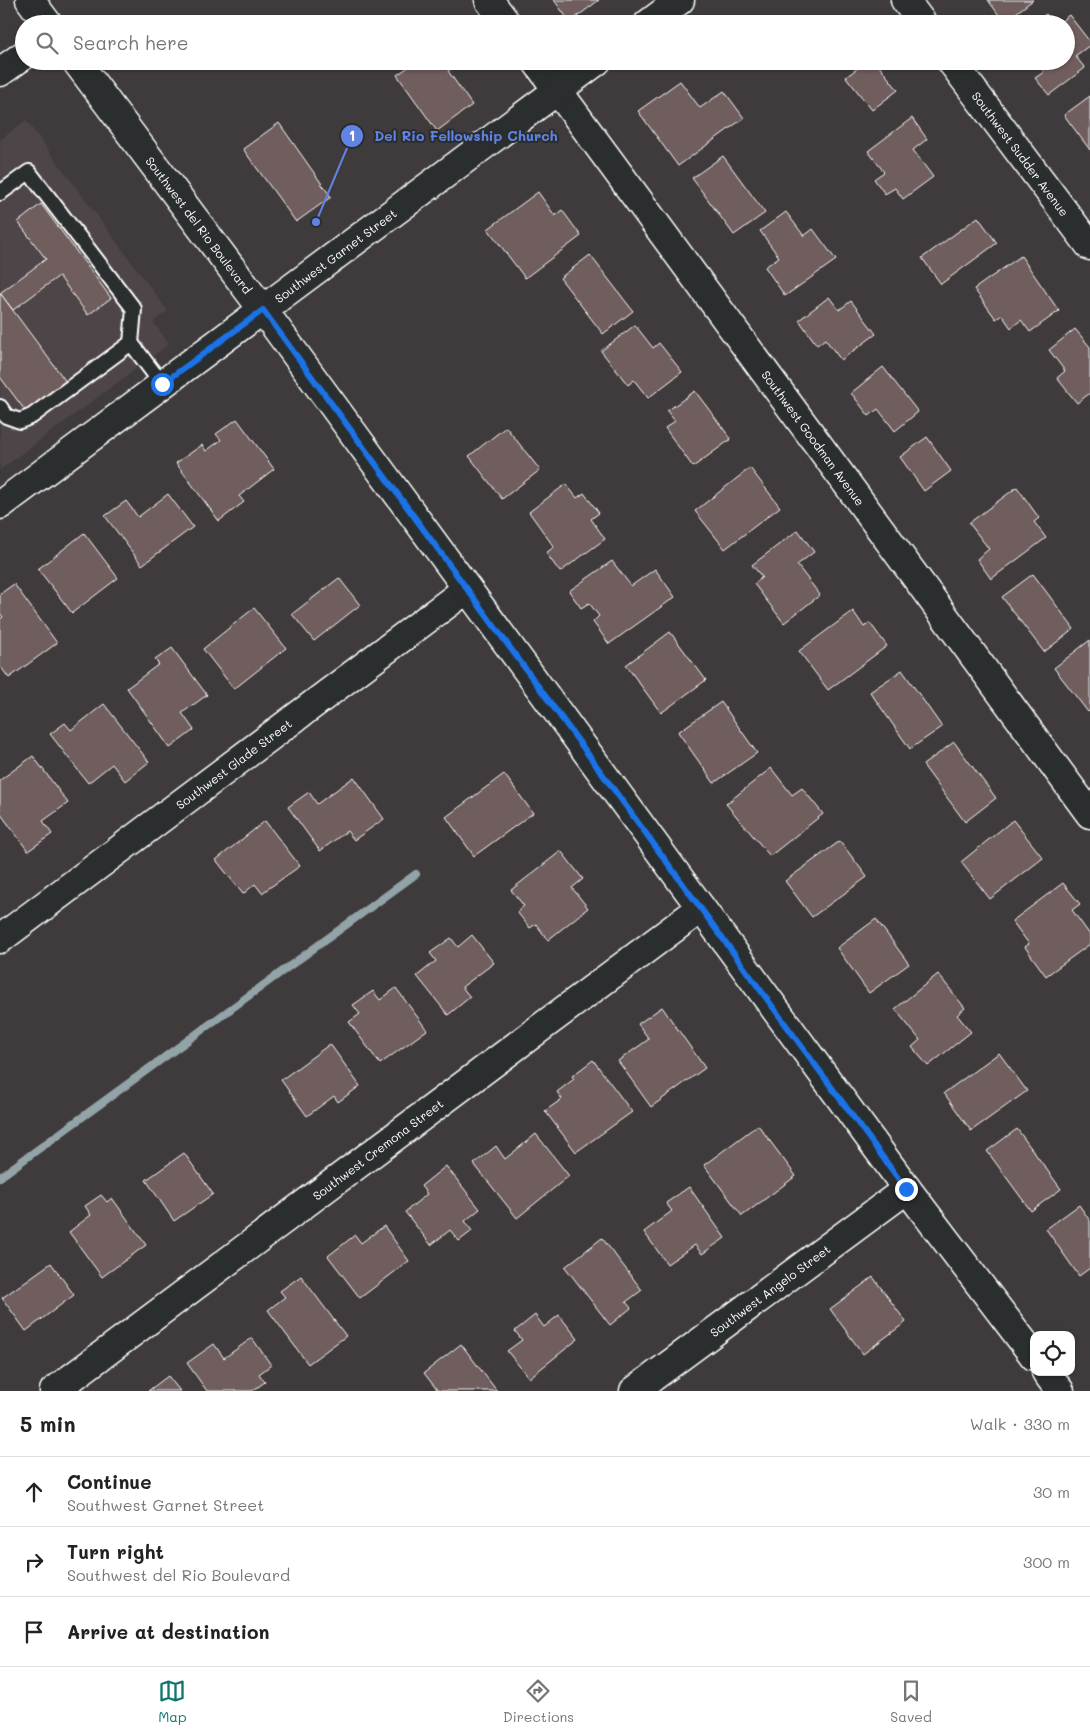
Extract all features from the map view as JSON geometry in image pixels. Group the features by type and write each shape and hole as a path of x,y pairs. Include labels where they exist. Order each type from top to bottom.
{"street":[{"path":"30,0 41,15"},
{"path":"490,0 501,15"},
{"path":"660,15 680,0"},
{"path":"905,0 916,15"},
{"path":"0,72 15,61"},
{"name":"Southwest del Rio Boulevard","path":"83,70 263,310 906,1189 1030,1351"},
{"name":"Southwest Goodman Avenue","path":"543,70 1090,814"},
{"name":"Southwest Garnet Street","path":"0,505 585,70"},
{"name":"Southwest Sudder Avenue","path":"958,70 1090,246"},
{"name":"Southwest Glade Street","path":"0,939 467,589"},
{"name":"Southwest Cremona Street","path":"54,1391 701,908"},
{"name":"Southwest Angelo Street","path":"634,1391 906,1189"},
{"path":"1049,1376 1060,1391"}],"lane":[{"path":"0,193 29,172 134,309 131,343 162,384"},
{"path":"0,407 6,416 20,421 32,416 131,343"}],"shaded area":[{"path":"26,120 168,311 153,322 169,344 0,470 0,140"}],"building":[{"path":"554,0 599,0 579,15 565,15"},
{"path":"988,0 1033,0 1013,15 999,15"},
{"path":"1075,23 1090,42 1090,45 1075,56"},
{"path":"1075,56 1085,68 1049,95 1035,78 1044,72 1042,70 1075,70"},
{"path":"404,70 450,70 448,71 472,105 437,131 397,75"},
{"path":"855,70 882,70 898,90 872,110 846,77"},
{"path":"680,81 700,108 724,91 744,118 678,166 638,111"},
{"path":"1090,96 1090,150 1064,115"},
{"path":"912,118 927,139 913,150 933,177 903,199 895,188 885,194 874,179 884,172 868,151"},
{"path":"279,123 331,197 296,222 243,149"},
{"path":"723,156 765,213 734,235 692,178"},
{"path":"538,192 555,216 562,210 581,236 525,278 488,229"},
{"path":"41,204 111,298 88,315 59,276 13,310 0,293 46,259 18,222"},
{"path":"786,212 804,236 813,229 836,260 785,296 765,267 779,257 760,231"},
{"path":"978,217 997,243 941,284 922,258"},
{"path":"590,255 633,311 603,334 560,278"},
{"path":"1021,256 1059,311 1030,332 1021,320 1011,328 1002,315 996,319 974,289"},
{"path":"0,293 67,383 27,413 0,377"},
{"path":"829,297 839,310 851,301 876,334 841,360 825,339 817,345 799,320"},
{"path":"635,325 653,348 659,343 682,372 648,398 634,380 628,385 601,351"},
{"path":"1075,329 1090,347 1090,393 1077,403 1057,378 1065,371 1049,350"},
{"path":"883,367 918,412 895,431 878,409 869,416 851,393"},
{"path":"695,391 731,439 693,467 665,428 675,421 667,411"},
{"path":"237,419 274,469 239,496 244,502 219,521 176,463 202,445 206,451 221,440 216,434"},
{"path":"506,427 540,470 502,499 469,456"},
{"path":"927,437 951,471 924,491 900,457"},
{"path":"750,468 780,507 725,549 695,511"},
{"path":"566,484 577,498 584,493 599,513 591,519 605,539 560,572 546,553 554,547 529,512"},
{"path":"1017,487 1039,518 1034,522 1046,538 991,579 977,559 989,549 969,523"},
{"path":"168,494 193,527 142,565 105,516 126,501 138,517"},
{"path":"798,530 814,552 797,565 820,595 784,623 754,584 762,577 752,565"},
{"path":"84,533 118,578 72,613 38,569"},
{"path":"612,561 631,586 655,569 675,597 609,644 593,622 599,616 589,603 581,608 569,591"},
{"path":"1033,574 1074,629 1044,652 1002,597"},
{"path":"339,578 360,605 314,641 292,614"},
{"path":"14,584 57,643 9,678 0,666 0,619 3,617 0,613 0,594"},
{"path":"254,608 286,648 234,689 203,649"},
{"path":"853,611 864,627 870,623 887,646 828,690 799,651"},
{"path":"670,632 706,680 661,713 626,665"},
{"path":"1090,640 1090,710 1088,712 1054,668"},
{"path":"172,648 207,695 182,713 194,730 170,748 127,688 159,664 155,660"},
{"path":"902,670 942,727 910,749 870,692"},
{"path":"721,702 757,753 714,783 678,732"},
{"path":"104,704 149,762 125,781 112,764 88,783 50,734 65,723 71,730"},
{"path":"954,742 996,798 965,822 923,765"},
{"path":"33,756 68,803 43,821 52,834 28,851 0,813 0,780"},
{"path":"771,768 792,795 802,788 823,814 770,856 726,804"},
{"path":"504,774 533,813 474,856 446,817"},
{"path":"354,777 384,819 354,840 347,831 320,851 288,807 309,792 317,804"},
{"path":"1013,820 1043,858 990,899 961,862"},
{"path":"265,821 300,866 262,893 255,884 243,894 216,860"},
{"path":"840,841 867,877 812,917 785,881"},
{"path":"561,851 583,879 572,888 588,908 548,940 536,924 530,928 517,912 524,906 511,890"},
{"path":"1063,883 1080,904 1072,910 1090,935 1090,944 1046,976 1025,947 1029,944 1012,921"},
{"path":"876,919 909,964 869,993 837,948"},
{"path":"472,935 494,963 462,987 470,997 448,1015 417,976 436,961 430,953 451,938 458,947"},
{"path":"938,974 965,1008 957,1015 971,1032 928,1066 912,1047 920,1040 895,1009"},
{"path":"396,988 427,1030 380,1064 349,1022 360,1014 353,1005 373,991 380,1000"},
{"path":"662,1007 705,1068 651,1107 618,1061 649,1039 638,1024"},
{"path":"330,1044 360,1086 338,1102 334,1096 307,1116 281,1080"},
{"path":"999,1053 1027,1091 971,1131 944,1093"},
{"path":"593,1060 632,1112 576,1152 545,1111 562,1099 557,1092 574,1079 572,1076"},
{"path":"758,1125 796,1176 742,1216 704,1165"},
{"path":"1017,1129 1061,1189 1031,1211 987,1151"},
{"path":"536,1134 569,1176 517,1218 474,1164 496,1146 505,1159"},
{"path":"184,1153 213,1194 174,1221 146,1180"},
{"path":"446,1166 480,1209 465,1221 472,1231 459,1241 450,1230 431,1245 405,1212 427,1194 421,1186"},
{"path":"689,1187 725,1238 702,1254 695,1245 667,1264 644,1232 672,1211 666,1203"},
{"path":"101,1195 107,1202 112,1198 146,1245 102,1277 69,1232 91,1215 85,1206"},
{"path":"1079,1205 1090,1221 1090,1268 1079,1276 1046,1229"},
{"path":"384,1226 409,1261 360,1298 328,1256 355,1235 361,1243"},
{"path":"602,1238 642,1290 626,1302 631,1308 610,1325 565,1267"},
{"path":"51,1263 74,1295 26,1331 2,1298"},
{"path":"301,1276 346,1336 308,1364 268,1310 285,1297 280,1291"},
{"path":"873,1277 906,1322 863,1354 830,1309"},
{"path":"535,1315 544,1327 559,1315 578,1339 529,1378 507,1351 522,1340 515,1331"},
{"path":"252,1338 271,1365 259,1374 265,1382 252,1391 207,1391 187,1363 214,1344 224,1358"},
{"path":"461,1344 497,1391 438,1391 424,1373"},
{"path":"168,1376 180,1391 148,1391"}],"waterway":[{"path":"0,1177 416,874"}],"place":[{"name":"Del Rio Fellowship Church","path":"316,222"}],"route":[{"path":"162,384 263,310 906,1189"}]}
